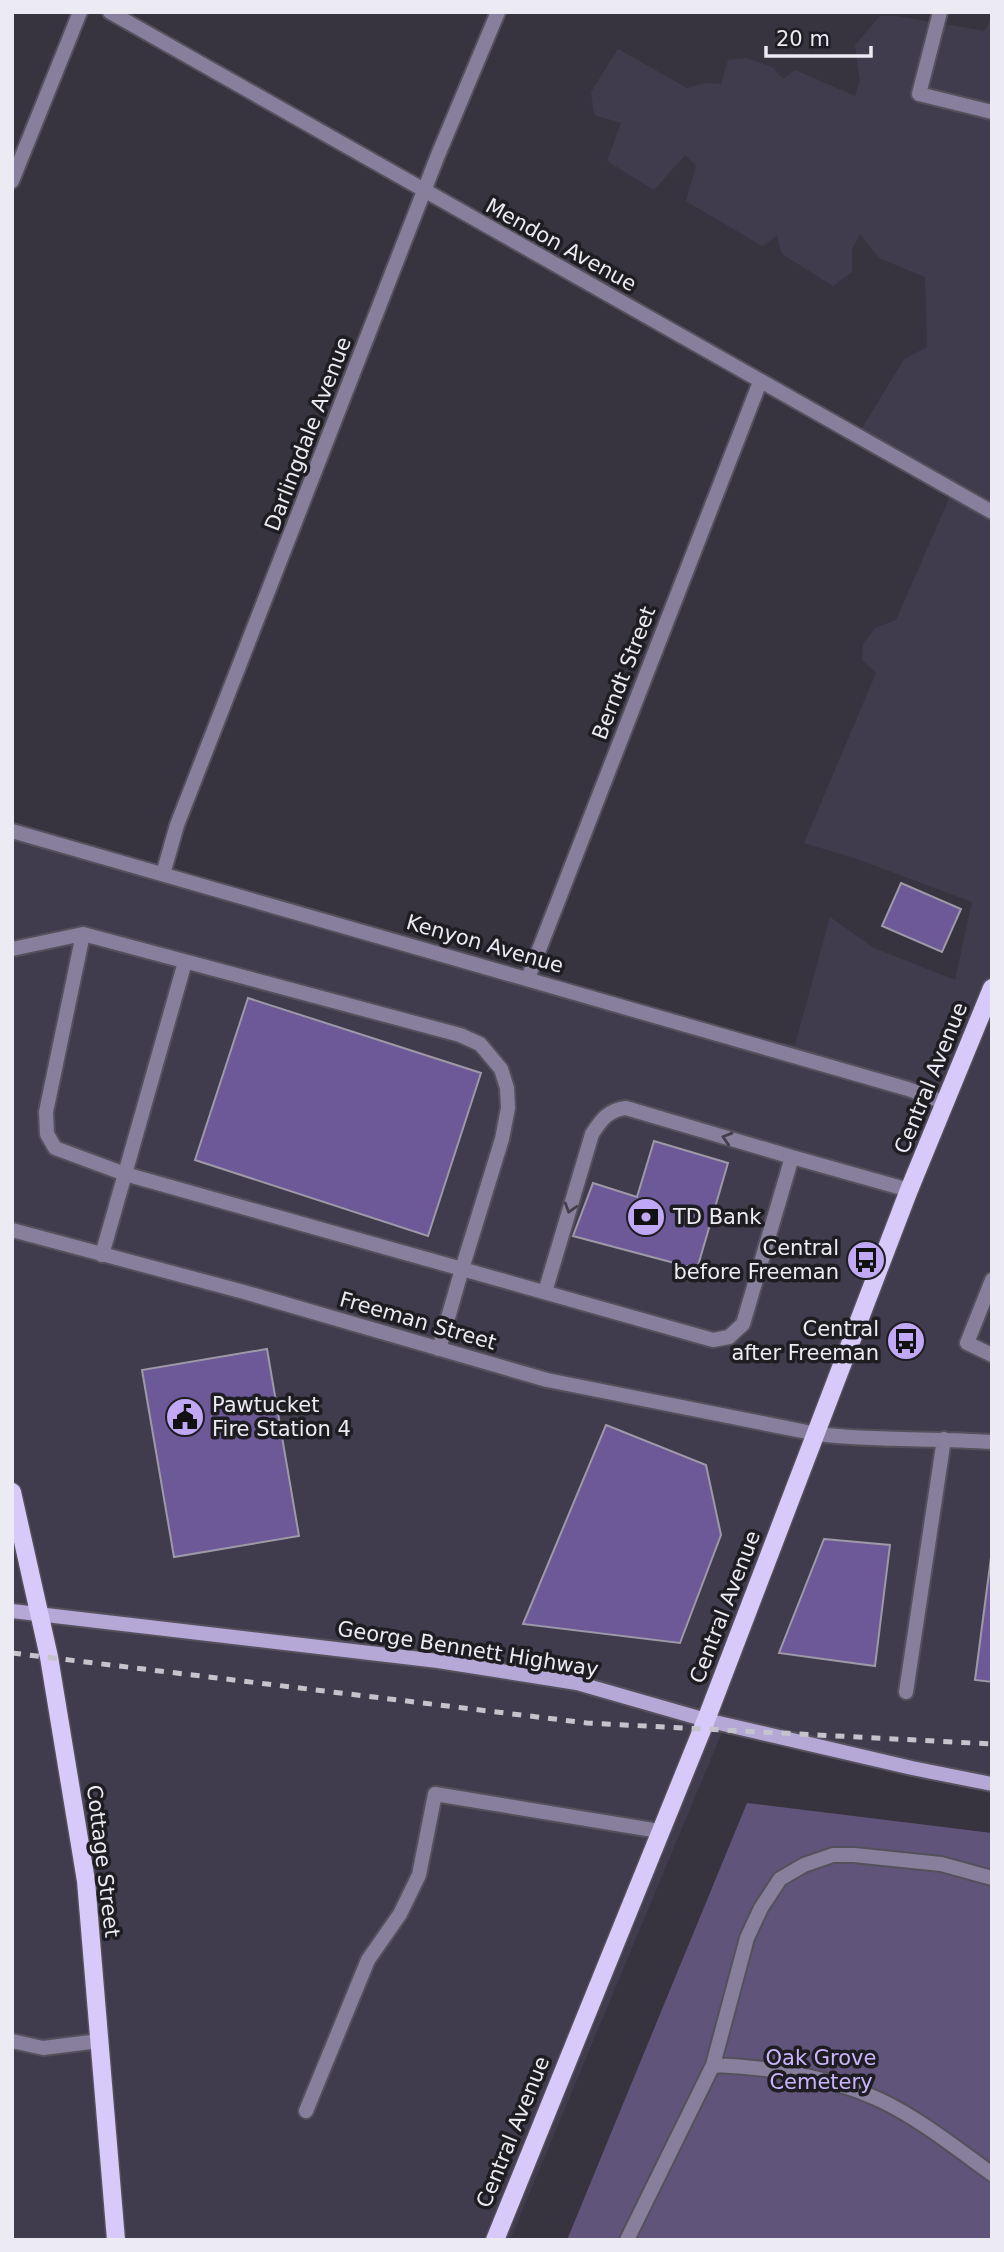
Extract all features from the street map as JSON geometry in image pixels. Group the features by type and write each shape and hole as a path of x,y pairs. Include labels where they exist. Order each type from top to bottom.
{"main road":[{"name":"Central Avenue","path":"495,2240 706,1720 909,1190 992,988"},
{"name":"Cottage Street","path":"12,1492 50,1657 86,1881 117,2240"},
{"name":"George Bennett Highway","path":"12,1611 438,1661 577,1683 706,1720 992,1784"}],"street":[{"path":"12,181 80,12"},
{"name":"Mendon Avenue","path":"110,12 992,512"},
{"name":"Darlingdale Avenue","path":"163,874 182,812 438,155 498,12"},
{"path":"940,12 919,94 992,112"},
{"name":"Berndt Street","path":"528,978 760,382"},
{"name":"Kenyon Avenue","path":"12,831 528,978 908,1089 946,1103"},
{"path":"83,934 46,1112 47,1134 55,1148 125,1174 713,1340 729,1337 743,1324 792,1157"},
{"path":"12,949 83,934 460,1035 480,1044 501,1069 507,1088 508,1108 502,1139 439,1349"},
{"path":"102,1255 185,962"},
{"path":"545,1292 592,1134 602,1118 616,1109 626,1108 909,1190"},
{"name":"Freeman Street","path":"12,1230 244,1292 547,1380 817,1434 856,1438 992,1442"},
{"path":"992,1280 967,1343 992,1355"},
{"path":"905,1692 944,1439"},
{"path":"306,2111 368,1961 400,1914 419,1875 435,1794 659,1831"},
{"path":"627,2240 713,2066 747,1938 779,1879 804,1865 833,1855 941,1864 992,1878"},
{"path":"12,2041 43,2048 99,2040"},
{"path":"713,2066 774,2070 849,2087 882,2101 939,2136 992,2174"}],"shaded area":[{"path":"880,16 896,16 985,31 992,16 992,1782 723,1730 510,2240 12,2240 12,833 720,1034 795,1045 830,917 874,948 955,980 972,902 857,859 804,843 876,673 862,660 863,644 875,628 896,620 952,492 858,435 904,359 927,347 925,277 879,258 860,234 852,249 852,272 833,286 782,254 777,236 762,246 686,201 696,166 685,155 654,190 607,161 621,123 594,115 591,92 618,49 687,88 705,83 721,84 728,60 746,58 772,67 783,79 795,70 855,96 860,81 855,45"}],"green space":[{"name":"Oak Grove Cemetery","path":"747,1803 992,1833 992,2240 567,2240"}],"building":[{"path":"901,883 961,909 942,952 882,926"},
{"path":"248,998 481,1073 428,1236 195,1160"},
{"name":"TD Bank","path":"654,1141 728,1163 697,1269 573,1236 593,1183 637,1197"},
{"path":"267,1349 299,1536 174,1557 142,1370"},
{"path":"606,1425 706,1465 721,1535 680,1643 523,1624"},
{"path":"824,1539 890,1545 875,1666 779,1653"},
{"path":"992,1550 992,1682 975,1680"}],"railway":[{"path":"12,1653 587,1723 992,1744"}],"place":[{"name":"TD Bank","path":"646,1217"},
{"name":"Central before Freeman","path":"866,1260"},
{"name":"Central after Freeman","path":"906,1341"},
{"name":"Pawtucket Fire Station 4","path":"185,1417"}]}
